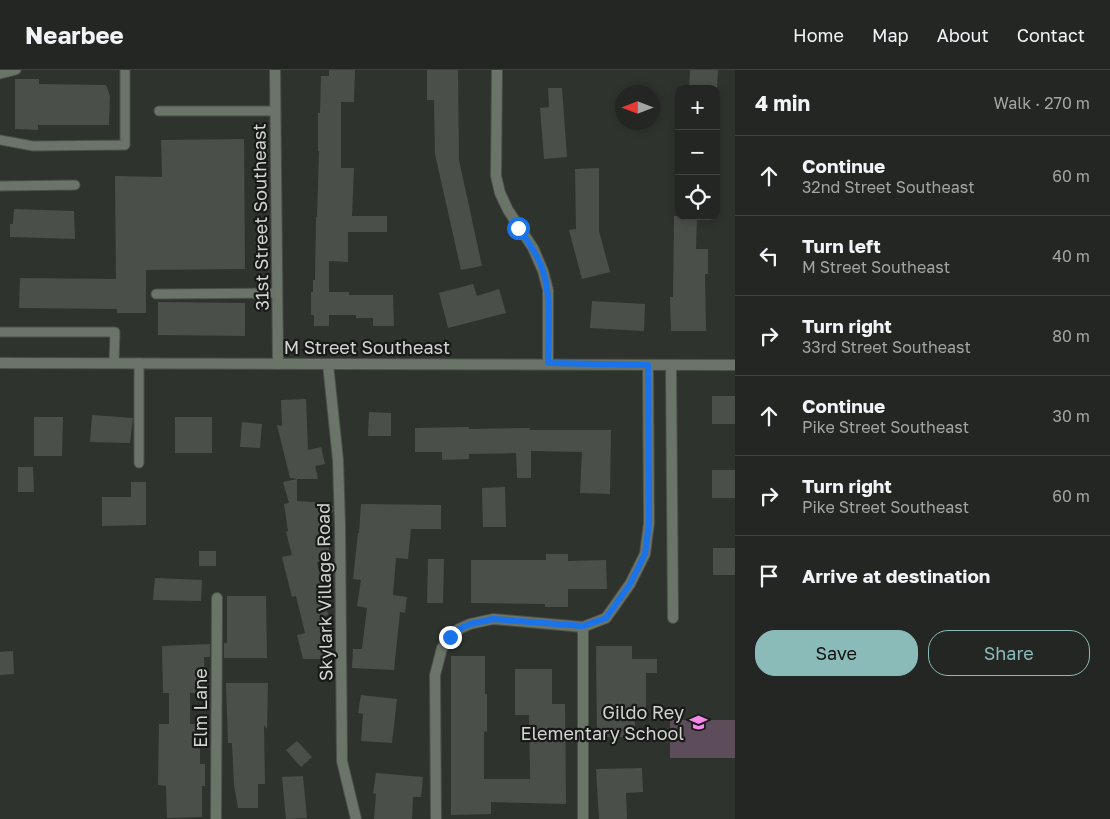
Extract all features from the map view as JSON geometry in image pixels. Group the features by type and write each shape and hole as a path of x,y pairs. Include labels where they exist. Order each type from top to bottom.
{"street":[{"name":"31st Street Southeast","path":"275,70 278,364"},
{"path":"497,70 496,176 500,193 508,210 532,248 543,271 548,290 548,363"},
{"name":"M Street Southeast","path":"0,363 735,364"},
{"name":"Skylark Village Road","path":"328,364 338,460 342,761 356,819"},
{"path":"436,819 435,675 442,648 450,637 459,629 470,624 493,619 583,626 606,618 630,584 645,554 649,523 648,365"},
{"path":"671,365 672,618"},
{"name":"Elm Lane","path":"216,819 217,598"},
{"path":"583,626 583,819"}],"lane":[{"path":"0,74 16,70"},
{"path":"0,140 33,146 125,145 125,70"},
{"path":"159,111 275,111"},
{"path":"0,186 75,185"},
{"path":"156,294 278,293"},
{"path":"0,332 114,332 114,363"},
{"path":"139,363 139,463"}],"shaded area":[{"path":"670,720 735,720 735,758 670,758"}],"building":[{"path":"329,70 355,70 354,102 341,102 341,168 354,168 352,216 387,216 387,232 348,232 348,262 329,261 329,292 349,292 349,295 393,295 394,326 373,326 373,318 356,318 356,315 329,315 329,326 314,326 314,315 311,315 311,292 313,292 313,280 315,280 319,151 318,113 320,113 321,76 329,76"},
{"path":"427,70 458,70 459,160 482,266 461,270 435,154 434,100 427,100"},
{"path":"690,70 718,70 717,85 689,85"},
{"path":"15,79 39,79 39,84 106,85 110,96 109,125 38,125 38,130 15,129"},
{"path":"548,88 562,88 567,157 544,159 540,108 549,107"},
{"path":"244,139 245,269 146,270 146,313 117,313 117,309 19,308 20,278 116,279 115,176 162,177 161,140"},
{"path":"599,168 599,231 610,272 582,279 569,230 576,229 575,169"},
{"path":"14,209 74,211 75,239 10,237 10,224 13,224"},
{"path":"675,216 675,220 697,220 696,249 708,249 708,274 705,274 706,331 671,331 670,297 673,297"},
{"path":"473,284 477,296 499,289 506,313 448,328 439,293"},
{"path":"592,301 645,304 644,331 590,328"},
{"path":"158,302 245,303 245,336 158,335"},
{"path":"712,396 735,396 735,424 712,424"},
{"path":"306,399 308,450 321,447 325,464 315,466 318,479 290,478 277,425 282,426 281,400"},
{"path":"369,412 391,413 391,436 368,436"},
{"path":"92,415 133,418 130,443 90,442"},
{"path":"34,417 63,417 62,456 34,456"},
{"path":"175,417 212,417 212,453 175,453"},
{"path":"242,422 262,424 260,448 240,447"},
{"path":"469,427 469,429 611,430 610,494 580,493 582,452 531,451 531,478 517,478 516,453 469,454 469,459 442,460 442,452 415,452 415,428"},
{"path":"18,467 33,467 34,492 18,492"},
{"path":"712,470 735,470 735,498 712,498"},
{"path":"297,479 297,501 332,503 333,512 322,514 331,559 317,562 328,615 321,617 327,639 320,641 326,659 303,659 297,635 305,633 296,596 292,597 282,557 292,555 286,532 288,531 284,504 289,503 283,482"},
{"path":"131,482 146,482 146,525 102,526 102,497 131,497"},
{"path":"505,487 506,527 483,527 482,488"},
{"path":"361,504 441,505 441,529 411,529 408,559 396,558 393,595 407,597 405,613 400,612 394,670 352,668 353,649 362,649 367,608 357,606 361,580 353,579"},
{"path":"713,548 735,548 735,575 713,575"},
{"path":"199,551 216,551 216,566 199,566"},
{"path":"546,554 568,554 568,561 606,560 607,589 568,589 568,607 545,607 545,604 471,603 471,560 546,560"},
{"path":"428,559 444,559 443,603 427,603"},
{"path":"155,578 202,580 201,601 153,600"},
{"path":"227,596 266,596 267,658 224,658 224,643 227,643"},
{"path":"210,644 210,657 204,657 205,694 190,693 190,724 200,724 200,764 205,764 205,786 202,786 202,817 167,818 166,786 158,785 159,724 169,724 169,693 163,693 162,646"},
{"path":"596,646 632,646 632,659 657,659 657,673 646,673 646,708 635,708 635,737 597,737"},
{"path":"13,651 14,674 0,675 0,652"},
{"path":"451,656 485,656 487,732 484,731 484,779 530,779 529,715 515,715 515,669 552,669 552,704 565,704 566,804 491,802 491,814 451,815"},
{"path":"226,683 268,683 267,729 264,725 265,784 258,784 258,808 238,808 234,785 232,743 228,743"},
{"path":"361,695 397,699 392,743 361,741 363,714 358,713"},
{"path":"297,741 312,757 301,767 286,750"},
{"path":"642,768 643,792 626,793 627,819 599,819 596,769"},
{"path":"376,773 423,777 421,797 413,797 412,819 374,819 376,794 373,793"},
{"path":"303,776 307,818 286,819 282,777"}],"place":[{"name":"Gildo Rey Elementary School","path":"698,722"}],"route":[{"path":"450,637 459,629 470,624 493,619 583,626 606,618 630,584 645,554 649,523 648,365 548,363 548,290 543,271 532,248 518,228"}]}
